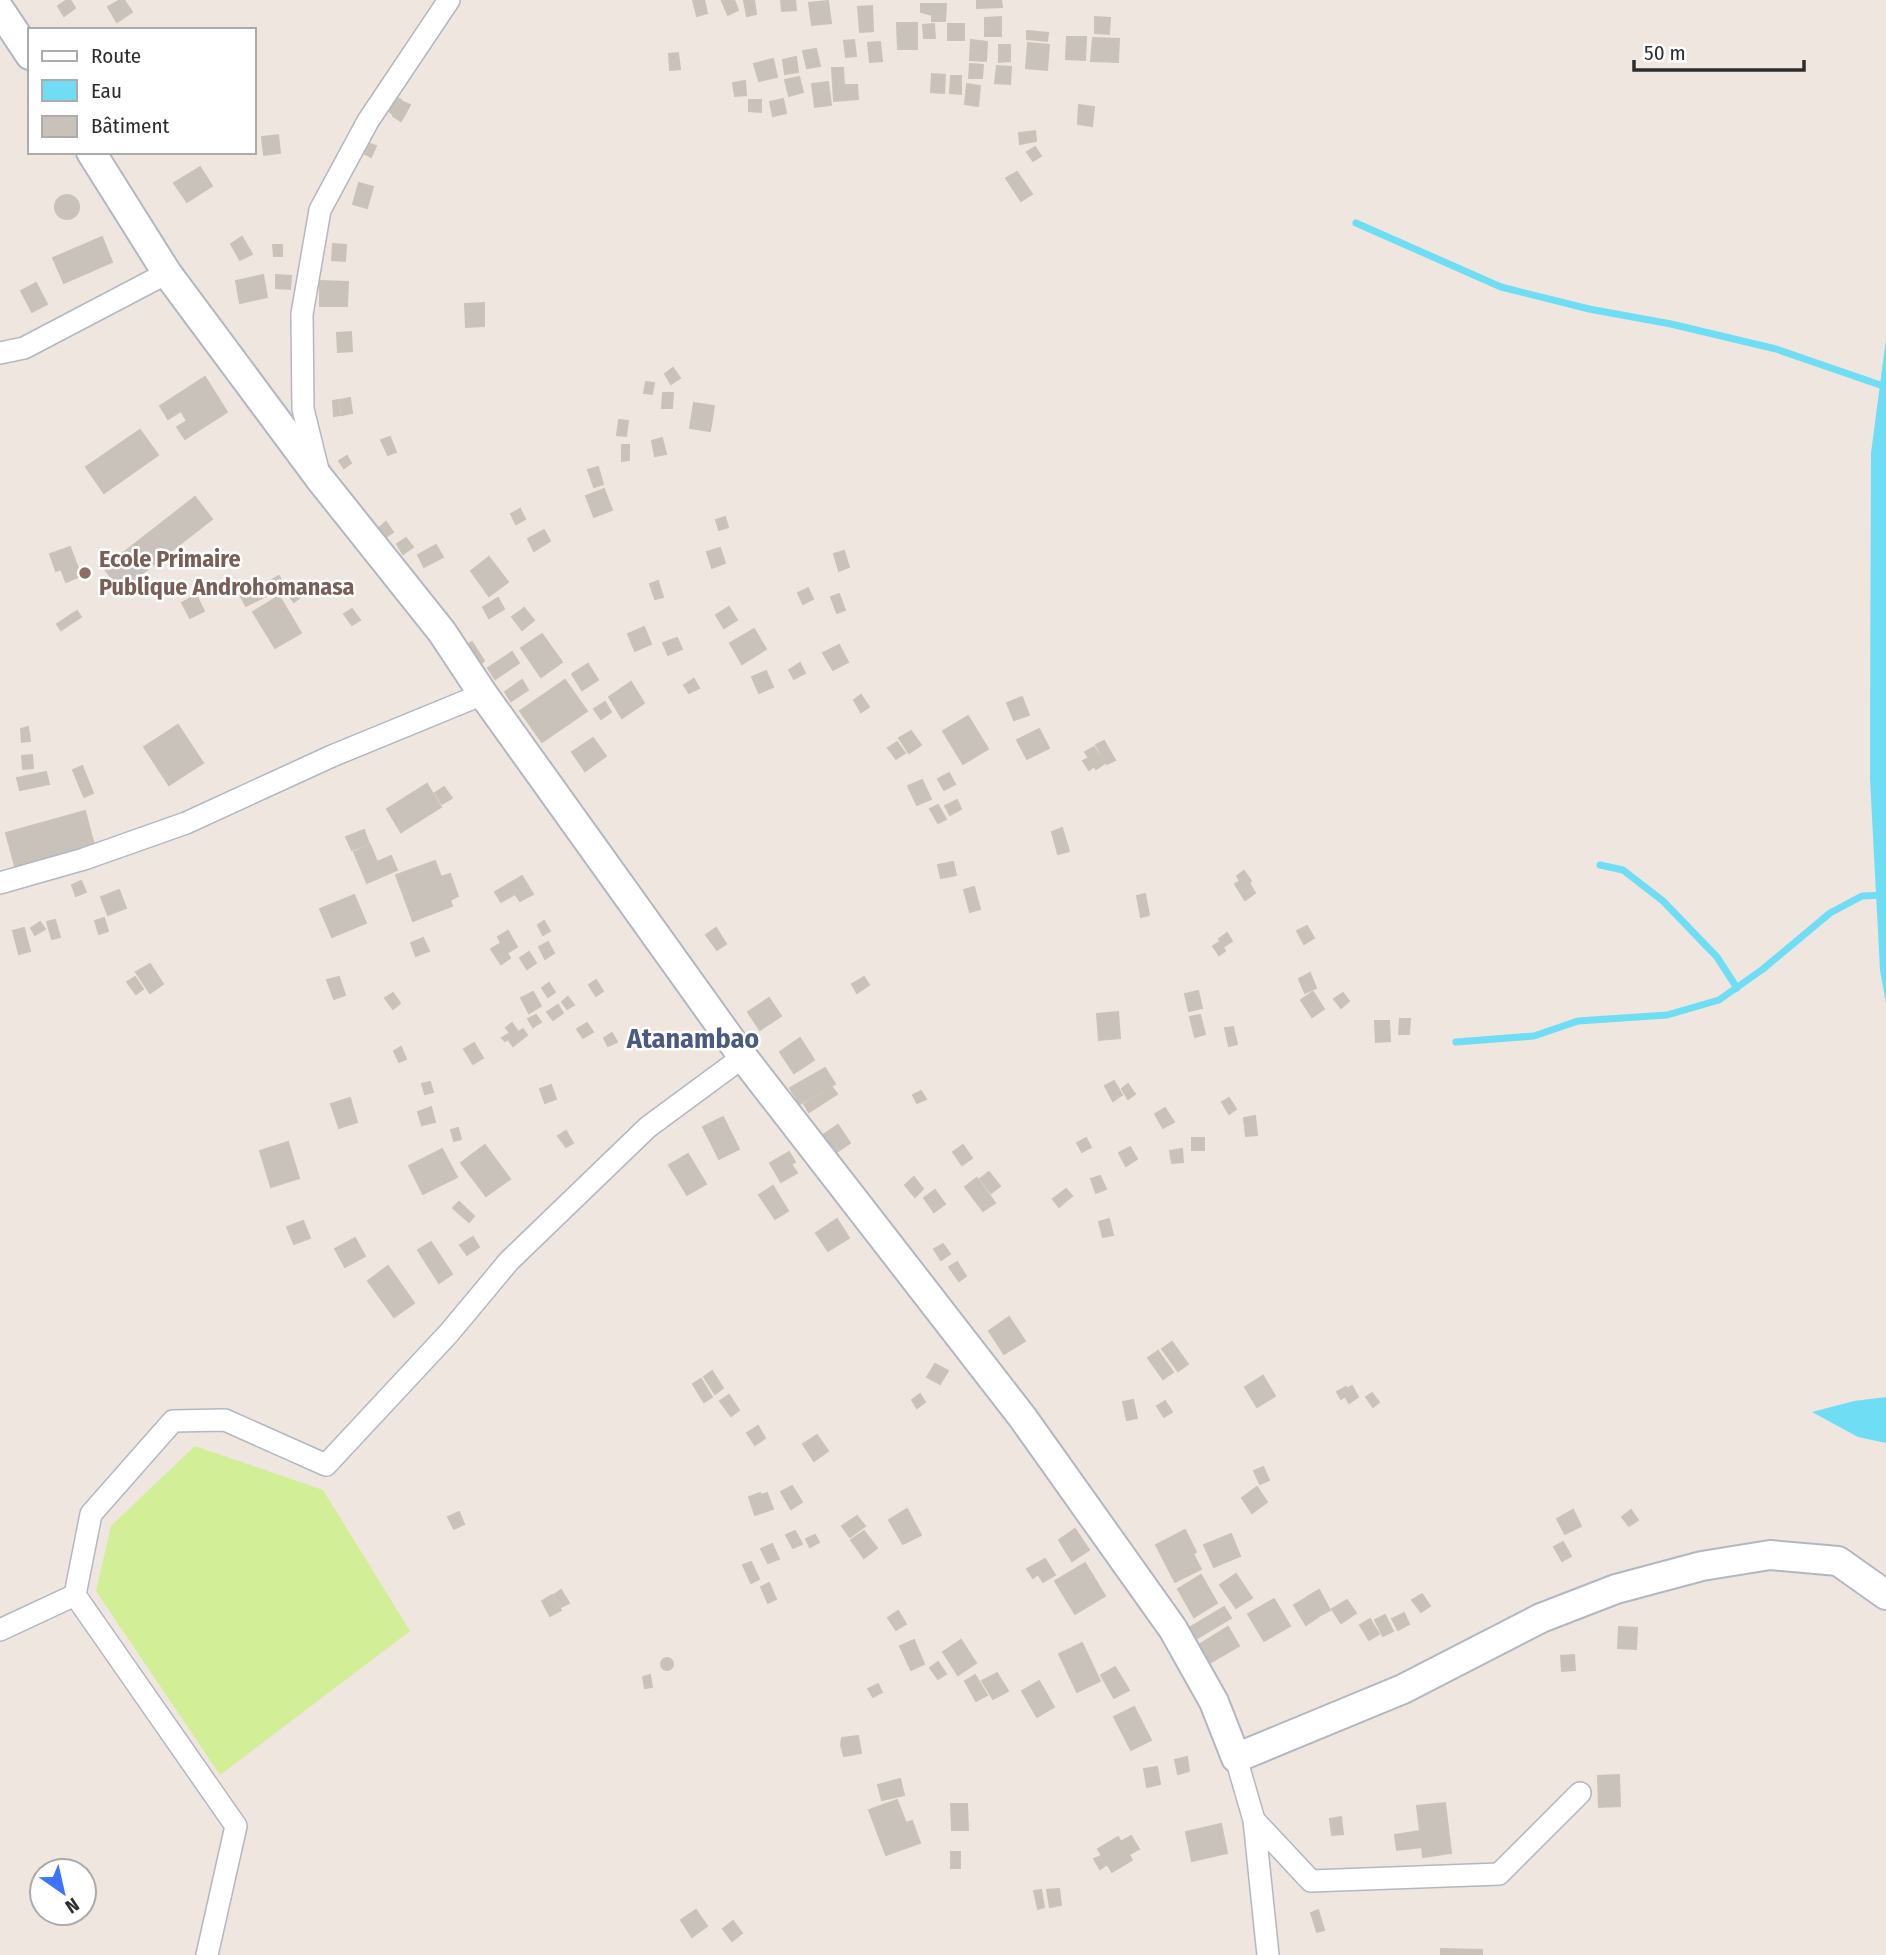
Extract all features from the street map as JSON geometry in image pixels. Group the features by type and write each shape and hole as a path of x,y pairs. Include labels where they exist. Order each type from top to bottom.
{"street":[{"path":"320,479 303,409 302,314 320,210 368,121 449,0"},
{"path":"0,10 28,52"},
{"path":"92,154 167,272 320,479 442,632 483,694 743,1057 1023,1418 1172,1629 1213,1702 1236,1758 1254,1820 1268,1955"},
{"path":"0,353 24,348 167,272"},
{"path":"0,883 84,859 186,823 332,757 483,694"},
{"path":"207,1955 236,1826 75,1595 91,1514 173,1421 225,1420 326,1465 449,1333 527,1243 648,1127 743,1057"},
{"path":"1236,1758 1403,1689 1541,1618 1616,1589 1702,1566 1770,1555 1838,1561 1886,1595"},
{"path":"0,1630 75,1595"},
{"path":"1254,1820 1311,1881 1499,1874 1580,1793"}],"green space":[{"path":"195,1446 323,1490 410,1631 220,1775 96,1591 111,1526"}],"water":[{"path":"1886,339 1886,1004 1880,970 1870,779 1870,728 1871,453"},
{"path":"1886,1397 1886,1443 1858,1437 1812,1412 1854,1401"}],"building":[{"path":"70,0 75,8 64,16 58,6"},
{"path":"124,0 132,12 117,22 108,7"},
{"path":"693,0 704,0 707,13 697,16"},
{"path":"734,0 738,10 728,15 722,1"},
{"path":"754,0 756,14 747,16 744,1"},
{"path":"781,0 795,0 796,10 782,11"},
{"path":"977,0 1001,0 1002,7 977,8"},
{"path":"828,1 831,23 812,25 809,3"},
{"path":"921,4 946,4 945,21 932,21 932,15 921,12"},
{"path":"872,6 873,31 860,32 858,7"},
{"path":"1001,17 1001,36 985,36 985,18"},
{"path":"1095,17 1110,18 1109,34 1095,33"},
{"path":"897,23 917,23 917,49 898,49"},
{"path":"934,24 935,38 924,38 923,25"},
{"path":"948,24 964,24 964,40 948,40"},
{"path":"1027,31 1048,33 1047,41 1027,39"},
{"path":"1067,37 1086,37 1085,60 1066,59"},
{"path":"1093,38 1119,39 1118,62 1091,61"},
{"path":"854,40 856,56 846,57 844,41"},
{"path":"971,40 987,42 986,61 970,60"},
{"path":"880,42 882,61 870,62 868,43"},
{"path":"1028,43 1049,45 1047,70 1026,68"},
{"path":"999,45 1010,45 1010,61 999,62"},
{"path":"816,49 820,66 807,68 803,51"},
{"path":"678,53 680,69 670,70 669,54"},
{"path":"796,57 798,72 785,74 783,60"},
{"path":"773,59 777,77 759,81 754,64"},
{"path":"970,64 983,65 982,78 969,78"},
{"path":"997,66 1011,67 1010,84 995,83"},
{"path":"832,68 843,68 844,85 857,85 858,99 834,101"},
{"path":"932,74 945,75 944,93 931,92"},
{"path":"951,76 961,76 961,94 950,93"},
{"path":"799,77 803,92 789,96 785,80"},
{"path":"745,81 746,95 735,96 733,83"},
{"path":"828,82 831,105 815,107 812,84"},
{"path":"967,84 980,86 978,106 965,104"},
{"path":"393,96 401,100 393,114 386,109"},
{"path":"783,99 786,113 773,116 770,102"},
{"path":"749,100 761,100 761,112 749,111"},
{"path":"401,101 410,105 401,121 393,116"},
{"path":"1079,105 1094,107 1092,126 1078,124"},
{"path":"1035,131 1036,141 1020,144 1019,133"},
{"path":"278,135 280,153 264,155 262,137"},
{"path":"370,144 376,146 371,157 365,154"},
{"path":"1035,147 1041,156 1033,161 1027,152"},
{"path":"200,167 212,186 187,202 174,183"},
{"path":"1017,172 1032,194 1021,201 1006,178"},
{"path":"359,183 373,187 367,208 353,204"},
{"path":"67,195 78,202 79,207 72,218 67,219 56,212 55,207 62,196"},
{"path":"102,237 112,262 64,283 53,258"},
{"path":"242,237 252,254 240,260 231,244"},
{"path":"333,244 346,245 345,261 332,260"},
{"path":"273,245 282,245 282,256 274,256"},
{"path":"263,275 267,297 240,303 236,281"},
{"path":"276,275 291,276 290,289 276,288"},
{"path":"320,281 348,282 347,306 320,306"},
{"path":"36,283 47,304 32,312 21,291"},
{"path":"484,303 484,326 466,327 465,304"},
{"path":"351,332 352,351 338,352 337,333"},
{"path":"673,368 680,378 671,384 665,374"},
{"path":"205,377 227,412 185,439 177,427 187,421 181,411 168,419 160,406"},
{"path":"646,382 654,383 652,394 644,393"},
{"path":"663,393 673,393 672,408 662,408"},
{"path":"350,398 352,413 342,415 340,400"},
{"path":"338,400 340,415 334,416 333,401"},
{"path":"694,403 714,406 710,431 690,428"},
{"path":"619,420 628,421 626,436 617,435"},
{"path":"140,430 158,455 104,493 86,467"},
{"path":"390,437 396,452 388,455 381,440"},
{"path":"662,438 666,454 655,456 652,441"},
{"path":"622,445 629,445 629,460 622,461"},
{"path":"347,456 351,463 344,468 339,461"},
{"path":"598,467 603,484 594,487 588,470"},
{"path":"604,489 612,510 594,517 586,496"},
{"path":"195,497 212,519 121,590 104,568"},
{"path":"520,509 525,519 516,524 511,514"},
{"path":"725,517 728,527 719,530 716,520"},
{"path":"386,522 393,532 386,537 379,528"},
{"path":"544,530 550,541 534,551 528,539"},
{"path":"406,538 413,547 403,554 397,544"},
{"path":"436,545 443,557 424,567 418,555"},
{"path":"70,547 81,576 66,582 61,569 56,571 50,554"},
{"path":"720,548 725,563 712,568 707,552"},
{"path":"844,551 849,567 839,571 834,554"},
{"path":"489,557 508,582 489,596 471,571"},
{"path":"279,576 286,588 270,596 264,584"},
{"path":"658,581 663,597 655,599 650,584"},
{"path":"295,584 304,594 294,602 286,591"},
{"path":"260,585 266,596 246,606 240,595"},
{"path":"808,588 813,599 803,604 798,593"},
{"path":"839,594 845,610 837,613 831,597"},
{"path":"196,595 204,611 190,618 182,603"},
{"path":"279,596 301,633 275,648 253,612"},
{"path":"498,598 504,609 489,618 483,607"},
{"path":"729,607 737,620 724,628 716,615"},
{"path":"524,608 534,620 522,630 512,617"},
{"path":"352,609 360,620 352,625 344,614"},
{"path":"77,611 81,617 61,630 57,624"},
{"path":"644,627 651,644 635,651 628,634"},
{"path":"754,629 766,649 742,664 730,643"},
{"path":"542,634 562,662 541,677 521,648"},
{"path":"677,638 682,649 668,655 663,643"},
{"path":"472,642 484,661 476,667 463,647"},
{"path":"839,645 848,662 833,670 823,653"},
{"path":"512,652 519,663 495,679 488,668"},
{"path":"800,663 805,673 794,679 789,670"},
{"path":"588,664 598,680 582,690 572,674"},
{"path":"766,671 773,687 759,693 752,677"},
{"path":"694,679 699,688 689,693 684,685"},
{"path":"522,680 528,690 511,701 505,692"},
{"path":"565,680 587,711 542,742 520,711"},
{"path":"631,682 644,703 622,718 609,697"},
{"path":"861,695 869,707 861,712 854,700"},
{"path":"1022,697 1029,715 1014,720 1007,703"},
{"path":"605,702 611,712 601,719 594,709"},
{"path":"968,716 988,749 963,764 943,731"},
{"path":"178,725 203,763 169,785 144,747"},
{"path":"28,727 30,741 22,742 21,729"},
{"path":"1039,729 1049,748 1027,759 1017,740"},
{"path":"911,731 921,745 909,753 899,738"},
{"path":"593,738 606,756 585,771 572,752"},
{"path":"1104,741 1115,760 1107,764 1096,745"},
{"path":"897,742 905,753 896,759 888,748"},
{"path":"1094,747 1105,763 1089,770 1083,761 1089,758 1085,752"},
{"path":"32,755 33,768 23,769 22,756"},
{"path":"82,766 93,793 84,797 73,770"},
{"path":"46,772 49,784 20,790 17,778"},
{"path":"949,773 955,784 944,790 938,779"},
{"path":"922,780 931,799 917,805 908,786"},
{"path":"427,784 441,807 401,832 387,809"},
{"path":"444,787 452,798 442,804 435,793"},
{"path":"957,800 961,809 950,815 945,806"},
{"path":"938,805 946,819 938,823 930,809"},
{"path":"85,811 94,845 15,866 6,833"},
{"path":"1062,828 1069,851 1058,854 1052,832"},
{"path":"364,830 369,844 352,850 346,837"},
{"path":"370,845 377,862 391,856 397,870 367,883 354,852"},
{"path":"435,861 441,877 450,874 458,896 450,900 452,906 413,921 396,875"},
{"path":"953,862 956,875 941,878 938,865"},
{"path":"1244,871 1255,893 1245,900 1235,884 1240,881 1237,876"},
{"path":"522,876 533,894 520,901 515,894 501,902 495,892"},
{"path":"81,881 86,892 76,896 72,885"},
{"path":"974,887 980,909 970,912 964,890"},
{"path":"119,890 126,908 108,915 101,897"},
{"path":"1145,894 1149,915 1141,917 1137,896"},
{"path":"354,895 366,923 332,937 320,909"},
{"path":"104,918 108,931 99,934 95,921"},
{"path":"55,920 60,937 52,939 47,922"},
{"path":"544,921 550,931 543,935 538,925"},
{"path":"40,922 45,929 35,935 31,928"},
{"path":"1307,926 1314,938 1304,944 1297,931"},
{"path":"24,928 30,951 19,954 13,931"},
{"path":"716,928 726,944 717,950 706,935"},
{"path":"508,931 517,947 507,953 510,958 501,964 491,949 501,943 498,937"},
{"path":"1227,933 1232,941 1223,947 1225,951 1219,955 1213,946"},
{"path":"423,938 429,951 416,956 411,943"},
{"path":"548,942 554,953 545,959 539,947"},
{"path":"529,952 536,963 527,969 520,958"},
{"path":"150,964 163,984 150,993 136,972"},
{"path":"1310,973 1316,988 1305,993 1299,979"},
{"path":"135,977 143,989 136,994 127,982"},
{"path":"339,977 345,995 334,999 327,980"},
{"path":"864,977 869,985 857,993 852,984"},
{"path":"596,980 603,991 596,996 589,985"},
{"path":"549,983 555,992 548,997 542,988"},
{"path":"1198,991 1202,1008 1189,1011 1185,994"},
{"path":"533,992 541,1006 529,1013 521,998"},
{"path":"1313,992 1324,1009 1312,1017 1301,1000"},
{"path":"393,993 400,1003 393,1009 385,998"},
{"path":"1343,993 1349,1001 1341,1008 1334,999"},
{"path":"568,997 574,1005 567,1009 562,1002"},
{"path":"769,998 781,1016 760,1030 748,1012"},
{"path":"558,1005 563,1013 553,1020 547,1012"},
{"path":"1118,1012 1120,1038 1099,1040 1097,1014"},
{"path":"536,1015 541,1022 533,1027 528,1019"},
{"path":"1200,1015 1205,1034 1195,1037 1190,1017"},
{"path":"1400,1019 1410,1019 1409,1034 1399,1034"},
{"path":"1375,1021 1389,1021 1390,1041 1376,1042"},
{"path":"512,1023 518,1032 523,1029 527,1035 513,1046 508,1039 505,1041 502,1038 510,1033 506,1028"},
{"path":"587,1023 593,1032 583,1038 577,1029"},
{"path":"1233,1027 1237,1044 1229,1046 1225,1028"},
{"path":"612,1033 617,1042 608,1046 604,1038"},
{"path":"800,1038 814,1060 794,1073 780,1052"},
{"path":"474,1043 483,1058 473,1064 464,1049"},
{"path":"401,1047 406,1059 399,1062 394,1051"},
{"path":"825,1068 835,1084 800,1104 790,1088"},
{"path":"1114,1081 1122,1095 1113,1101 1105,1086"},
{"path":"430,1082 433,1092 425,1094 422,1084"},
{"path":"1128,1084 1135,1094 1128,1099 1122,1089"},
{"path":"551,1085 556,1099 545,1103 540,1089"},
{"path":"832,1087 837,1094 809,1112 804,1104"},
{"path":"921,1091 926,1099 917,1103 913,1095"},
{"path":"350,1098 357,1122 339,1128 331,1104"},
{"path":"1229,1098 1236,1109 1229,1114 1222,1102"},
{"path":"431,1107 435,1122 422,1125 418,1112"},
{"path":"1165,1108 1174,1122 1163,1128 1155,1114"},
{"path":"1255,1116 1257,1135 1246,1136 1244,1118"},
{"path":"723,1117 739,1149 719,1159 703,1127"},
{"path":"838,1125 850,1143 835,1153 823,1135"},
{"path":"458,1128 461,1139 454,1141 451,1130"},
{"path":"566,1131 573,1143 566,1147 558,1136"},
{"path":"1086,1138 1091,1147 1082,1152 1077,1143"},
{"path":"1192,1138 1204,1138 1204,1150 1192,1150"},
{"path":"288,1142 299,1178 271,1187 260,1151"},
{"path":"485,1145 510,1179 486,1196 461,1163"},
{"path":"963,1145 972,1158 962,1165 953,1152"},
{"path":"1130,1147 1137,1159 1126,1166 1119,1153"},
{"path":"442,1149 457,1177 423,1194 409,1166"},
{"path":"1182,1149 1183,1162 1172,1163 1170,1151"},
{"path":"789,1152 795,1162 791,1164 797,1173 781,1182 770,1163"},
{"path":"688,1154 706,1184 687,1195 669,1165"},
{"path":"989,1172 1000,1186 991,1193 980,1179"},
{"path":"1100,1176 1106,1189 1096,1193 1091,1179"},
{"path":"914,1177 923,1189 915,1197 905,1185"},
{"path":"977,1178 995,1203 983,1211 965,1187"},
{"path":"773,1186 788,1211 775,1219 759,1195"},
{"path":"1066,1189 1072,1196 1059,1207 1053,1199"},
{"path":"935,1190 945,1204 934,1212 924,1198"},
{"path":"459,1202 474,1216 469,1222 453,1208"},
{"path":"837,1219 849,1238 828,1251 816,1233"},
{"path":"1109,1219 1113,1235 1103,1237 1099,1222"},
{"path":"303,1221 310,1238 294,1244 287,1227"},
{"path":"473,1237 479,1247 467,1255 460,1245"},
{"path":"355,1238 365,1256 345,1267 335,1249"},
{"path":"431,1242 452,1274 439,1283 418,1250"},
{"path":"943,1244 950,1254 941,1260 934,1249"},
{"path":"957,1262 966,1276 959,1281 949,1267"},
{"path":"388,1266 414,1303 394,1317 368,1281"},
{"path":"1009,1317 1025,1341 1004,1354 989,1331"},
{"path":"1172,1342 1188,1364 1178,1371 1162,1349"},
{"path":"1158,1351 1173,1372 1163,1379 1148,1358"},
{"path":"935,1364 948,1371 940,1384 927,1377"},
{"path":"712,1371 723,1388 715,1394 704,1377"},
{"path":"1263,1376 1275,1396 1257,1407 1245,1387"},
{"path":"701,1379 712,1397 704,1402 693,1384"},
{"path":"1352,1386 1358,1397 1349,1403 1345,1396 1341,1399 1337,1392"},
{"path":"1372,1393 1379,1402 1373,1407 1366,1397"},
{"path":"920,1394 925,1402 917,1408 912,1400"},
{"path":"729,1395 739,1410 731,1416 720,1401"},
{"path":"1133,1400 1137,1418 1127,1420 1123,1402"},
{"path":"1165,1401 1172,1412 1164,1417 1157,1406"},
{"path":"758,1426 765,1438 755,1445 747,1433"},
{"path":"817,1435 828,1451 814,1461 803,1444"},
{"path":"1263,1467 1269,1480 1260,1484 1254,1471"},
{"path":"792,1486 802,1502 791,1509 781,1492"},
{"path":"1257,1487 1267,1502 1252,1513 1242,1498"},
{"path":"767,1493 773,1509 755,1515 749,1497"},
{"path":"907,1509 921,1535 903,1544 889,1520"},
{"path":"1573,1510 1581,1526 1565,1534 1557,1519"},
{"path":"1631,1510 1638,1520 1629,1526 1622,1517"},
{"path":"459,1512 464,1524 454,1529 448,1517"},
{"path":"857,1516 865,1526 850,1537 842,1526"},
{"path":"1075,1529 1089,1550 1072,1561 1059,1540"},
{"path":"1185,1530 1201,1569 1175,1582 1156,1545"},
{"path":"795,1531 802,1544 793,1548 786,1535"},
{"path":"864,1531 877,1548 864,1558 851,1540"},
{"path":"1231,1534 1240,1556 1214,1567 1204,1545"},
{"path":"815,1535 819,1542 810,1547 806,1539"},
{"path":"1563,1542 1571,1556 1562,1561 1554,1547"},
{"path":"772,1544 779,1559 768,1563 761,1549"},
{"path":"1045,1559 1055,1575 1043,1582 1038,1574 1033,1578 1027,1569"},
{"path":"751,1562 759,1579 751,1583 743,1565"},
{"path":"1085,1563 1105,1596 1075,1614 1055,1581"},
{"path":"1236,1574 1252,1598 1236,1608 1220,1585"},
{"path":"1201,1575 1217,1603 1194,1617 1178,1589"},
{"path":"769,1583 776,1599 768,1603 761,1587"},
{"path":"561,1590 569,1603 561,1607 554,1595"},
{"path":"1319,1590 1330,1610 1319,1616 1307,1597"},
{"path":"1422,1594 1430,1606 1421,1612 1412,1600"},
{"path":"552,1595 561,1610 550,1616 542,1601"},
{"path":"1306,1598 1318,1617 1306,1625 1294,1605"},
{"path":"1274,1599 1290,1626 1264,1641 1248,1614"},
{"path":"1347,1600 1356,1613 1341,1623 1332,1609"},
{"path":"1224,1607 1231,1618 1196,1639 1189,1628"},
{"path":"898,1611 906,1624 896,1630 888,1618"},
{"path":"1404,1613 1409,1624 1398,1630 1392,1619"},
{"path":"1385,1615 1393,1631 1383,1636 1375,1620"},
{"path":"1370,1619 1379,1634 1369,1640 1360,1625"},
{"path":"1228,1627 1239,1646 1208,1664 1197,1646"},
{"path":"1619,1627 1637,1628 1636,1649 1618,1648"},
{"path":"914,1640 924,1664 911,1670 900,1646"},
{"path":"961,1640 976,1663 958,1675 943,1652"},
{"path":"1082,1643 1100,1681 1077,1692 1059,1654"},
{"path":"1574,1655 1575,1670 1562,1671 1561,1656"},
{"path":"667,1658 673,1664 667,1670 661,1664"},
{"path":"938,1662 946,1674 938,1679 930,1668"},
{"path":"1115,1667 1129,1690 1114,1698 1101,1675"},
{"path":"997,1673 1008,1691 993,1699 982,1681"},
{"path":"650,1675 652,1687 645,1688 643,1677"},
{"path":"975,1675 987,1695 976,1701 965,1681"},
{"path":"1039,1681 1054,1707 1037,1717 1022,1691"},
{"path":"878,1684 882,1692 873,1697 868,1689"},
{"path":"1134,1707 1151,1740 1131,1750 1114,1717"},
{"path":"858,1736 861,1753 844,1756 842,1738"},
{"path":"1187,1757 1189,1771 1178,1774 1175,1760"},
{"path":"1157,1767 1160,1784 1147,1787 1144,1769"},
{"path":"1619,1775 1620,1806 1599,1807 1598,1776"},
{"path":"900,1779 904,1795 882,1800 878,1785"},
{"path":"897,1800 906,1823 912,1821 920,1843 886,1855 869,1810"},
{"path":"1445,1803 1451,1853 1423,1857 1422,1847 1397,1850 1395,1835 1420,1831 1417,1806"},
{"path":"951,1804 967,1804 968,1830 952,1830"},
{"path":"1341,1817 1343,1834 1332,1835 1330,1819"},
{"path":"1221,1824 1227,1853 1192,1861 1186,1832"},
{"path":"1131,1836 1139,1849 1130,1854 1122,1841"},
{"path":"1118,1837 1132,1860 1112,1872 1098,1849"},
{"path":"951,1852 960,1852 960,1868 951,1868"},
{"path":"1101,1856 1106,1865 1100,1869 1094,1859"},
{"path":"1059,1889 1061,1905 1050,1907 1047,1890"},
{"path":"1041,1890 1044,1907 1038,1909 1034,1891"},
{"path":"696,1910 707,1926 692,1937 681,1920"},
{"path":"1318,1910 1324,1930 1317,1932 1311,1913"},
{"path":"733,1921 742,1933 732,1941 723,1929"},
{"path":"1441,1949 1482,1950 1482,1955 1441,1955"}],"waterway":[{"path":"1356,223 1501,287 1589,309 1671,324 1776,349 1886,387"},
{"path":"1600,865 1623,870 1663,901 1717,957 1737,988"},
{"path":"1456,1042 1534,1036 1578,1021 1667,1015 1719,1000 1763,969 1830,913 1862,896 1886,895"}],"place":[{"name":"Ecole Primaire Publique Androhomanasa","path":"85,573"}],"district":[{"name":"Atanambao","path":"693,1038"}]}
